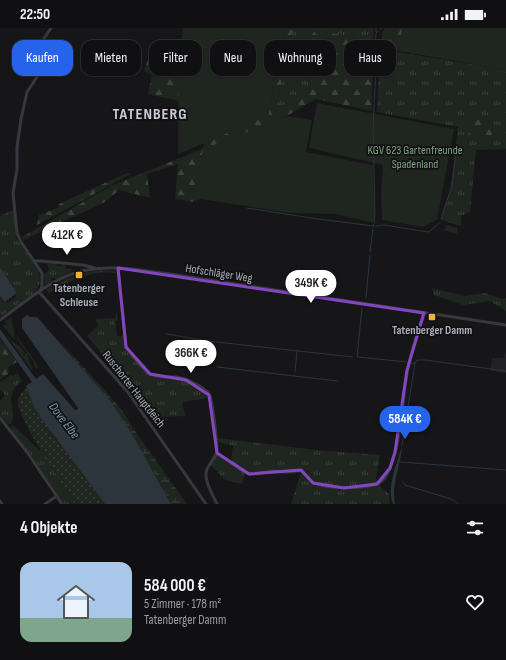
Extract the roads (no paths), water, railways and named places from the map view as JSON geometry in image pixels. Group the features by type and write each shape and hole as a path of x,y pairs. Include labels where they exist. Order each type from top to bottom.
{"street":[{"path":"39,292 42,286 43,277 40,269 21,242 17,233 13,193 17,169 19,126 23,108 27,92 39,74 41,47 43,40 51,28"},
{"path":"35,261 83,265 96,268"},
{"path":"0,320 39,292 66,276 96,268"},
{"name":"Hofschläger Weg","path":"96,268 118,268 163,273 506,325"},
{"path":"118,268 126,347 150,374 158,377 177,377 186,380 202,388 209,395 212,405 217,453 208,466 206,474 207,482 217,504"},
{"name":"Ruschorter Hauptdeich","path":"39,292 127,391 206,504"},
{"path":"217,453 249,474 300,470 313,483 344,488 377,484 383,480 390,468 395,452 407,370 424,313"},
{"path":"0,418 24,447 62,504"},
{"path":"45,504 57,496"}],"water":[{"path":"0,267 17,293 5,302 0,296"},
{"name":"Dove Elbe","path":"27,315 37,317 108,398 149,463 171,504 105,504 39,415 33,405 26,386 32,382 0,337 0,329 36,379 43,374 75,410 77,410 78,408 22,328 22,319"},
{"path":"402,445 394,489 395,504 393,504 391,489 393,474"}],"waterway":[{"path":"375,40 376,33 378,31"},
{"path":"374,221 373,128 376,76"},
{"path":"441,219 452,186 456,150"},
{"path":"247,208 374,226"},
{"path":"376,226 384,225 428,232 440,222"},
{"path":"370,252 373,229"},
{"path":"366,298 370,255"},
{"path":"362,308 357,357 407,362"},
{"path":"167,334 207,341 353,357"},
{"path":"295,372 297,351"},
{"path":"411,363 415,363 417,360 425,360 506,371"},
{"path":"402,445 415,363"},
{"path":"217,367 337,381"},
{"path":"400,462 506,470"},
{"path":"403,482 405,485 451,499 459,504"}],"place":[{"name":"Tatenberger Schleuse","path":"79,275"},
{"name":"Tatenberger Damm","path":"432,317"}],"district":[{"name":"TATENBERG","path":"150,113"}],"park label":[{"name":"KGV 623 Gartenfreunde Spadenland","path":"415,157"}]}
